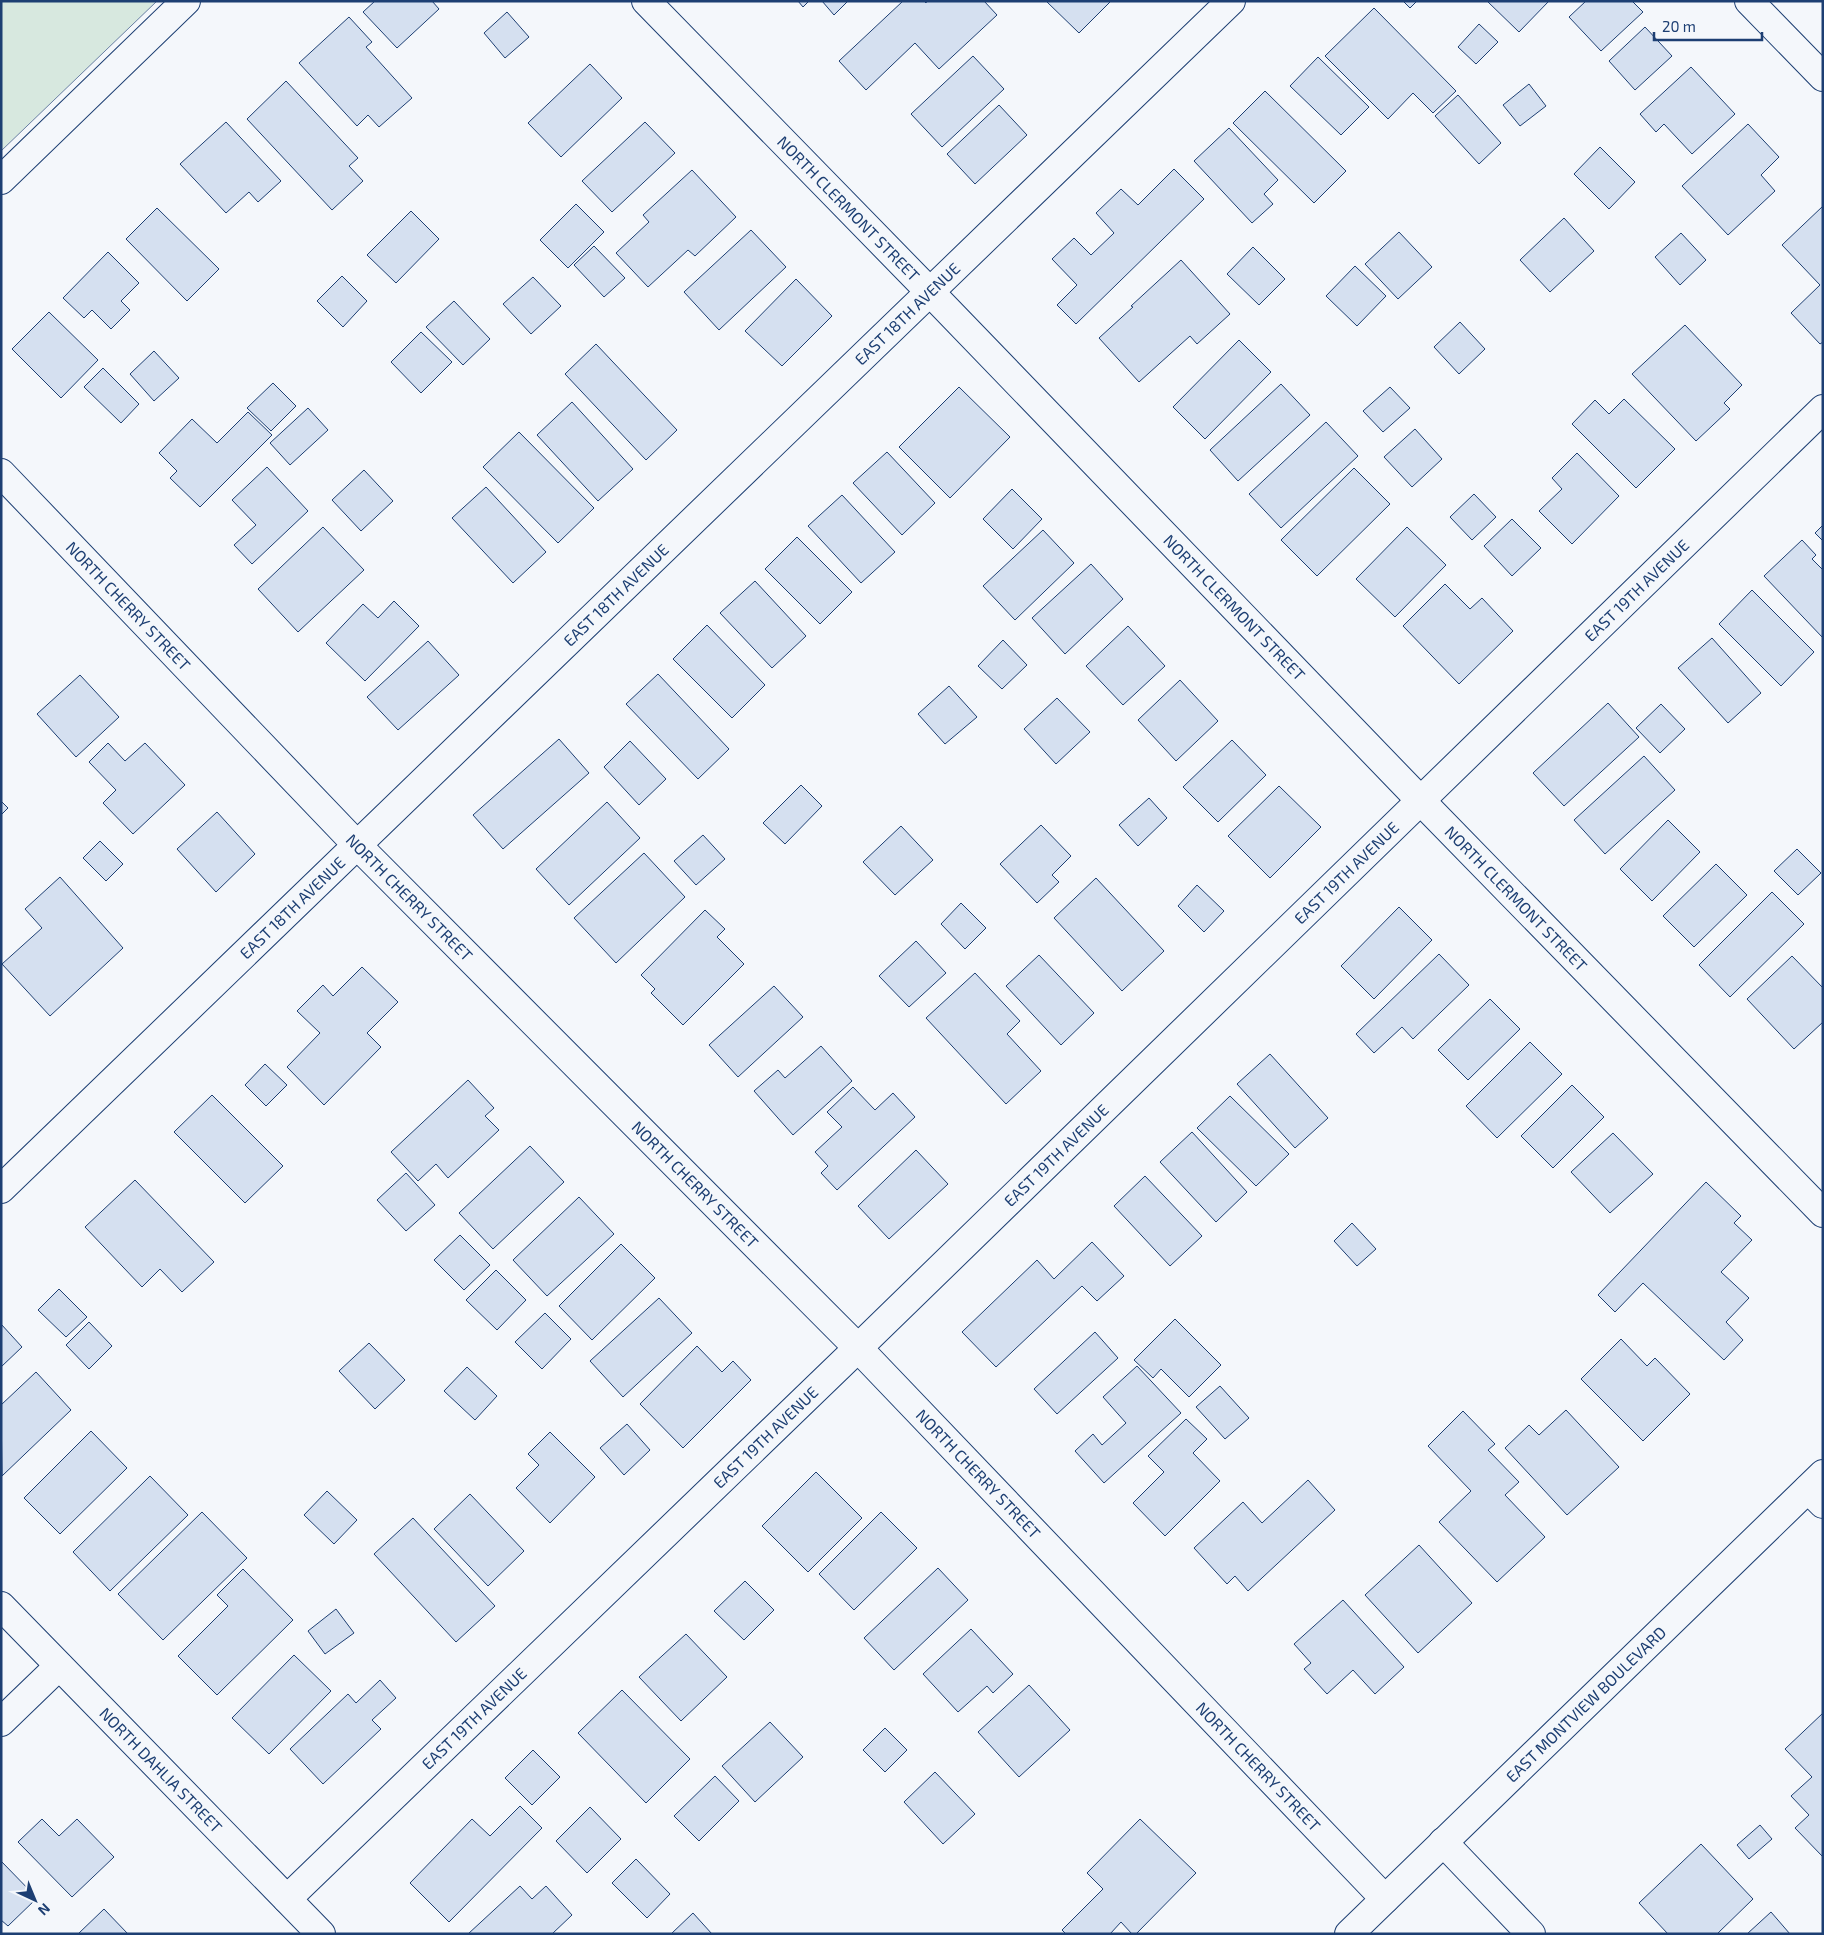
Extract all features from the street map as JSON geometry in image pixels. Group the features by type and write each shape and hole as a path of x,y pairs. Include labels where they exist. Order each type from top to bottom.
{"street":[{"path":"1,180 186,1"},
{"name":"NORTH CLERMONT STREET","path":"646,1 1823,1213"},
{"name":"EAST 18TH AVENUE","path":"1,1189 1231,1"},
{"path":"1750,1 1823,77"},
{"name":"EAST 19TH AVENUE","path":"287,1899 858,1348 1823,409"},
{"name":"NORTH CHERRY STREET","path":"1,474 358,846 858,1348 1385,1899"},
{"name":"EAST MONTVIEW BOULEVARD","path":"1350,1934 1443,1842 1818,1489"},
{"name":"NORTH DAHLIA STREET","path":"1,1606 321,1934"},
{"path":"1,1722 59,1666"},
{"path":"1443,1842 1531,1934"}],"shaded area":[{"path":"1,1 157,1 1,151"}],"building":[{"path":"375,1 432,1 439,9 397,48 363,12"},
{"path":"798,1 809,1 803,7"},
{"path":"822,1 848,1 834,15"},
{"path":"903,1 924,1 926,3 927,1 984,1 997,15 939,69 915,43 866,90 839,61"},
{"path":"1046,1 1111,1 1079,33"},
{"path":"1403,1 1417,1 1410,8"},
{"path":"1487,1 1549,1 1519,32"},
{"path":"1586,1 1632,1 1643,12 1601,51 1569,17"},
{"path":"1374,8 1456,91 1433,113 1413,93 1388,119 1325,56"},
{"path":"507,12 529,37 505,58 484,33"},
{"path":"349,17 372,42 366,47 412,98 379,127 368,115 357,126 299,63"},
{"path":"1479,24 1498,42 1476,64 1458,47"},
{"path":"1645,27 1672,56 1635,90 1609,61"},
{"path":"973,56 1004,89 942,147 911,114"},
{"path":"1318,57 1369,107 1341,135 1290,86"},
{"path":"590,64 622,98 561,157 528,123"},
{"path":"1691,67 1735,114 1692,154 1664,124 1656,132 1640,114"},
{"path":"286,81 358,158 349,166 363,181 332,210 247,119"},
{"path":"1529,84 1546,106 1520,126 1503,105"},
{"path":"1265,91 1346,171 1314,203 1233,123"},
{"path":"1458,95 1501,143 1479,164 1435,116"},
{"path":"999,105 1027,135 975,184 947,154"},
{"path":"226,122 281,181 258,202 249,192 226,213 180,164"},
{"path":"645,122 675,153 612,212 582,181"},
{"path":"1748,124 1779,157 1761,175 1775,191 1728,235 1682,186"},
{"path":"1229,128 1278,180 1264,194 1273,204 1252,223 1194,161"},
{"path":"1600,147 1635,182 1609,209 1574,174"},
{"path":"1174,169 1204,199 1076,324 1057,305 1077,285 1052,259 1074,238 1091,255 1114,233 1096,213 1121,189 1138,205"},
{"path":"692,170 736,217 695,256 688,250 648,287 616,253 649,222 643,215"},
{"path":"576,204 604,232 568,268 540,240"},
{"path":"1823,206 1823,342 1820,344 1791,313 1820,285 1782,245"},
{"path":"157,208 219,269 187,301 126,239"},
{"path":"411,211 439,239 396,283 367,255"},
{"path":"1564,218 1594,251 1550,292 1520,260"},
{"path":"751,230 786,267 719,330 684,292"},
{"path":"1399,232 1432,267 1398,299 1365,264"},
{"path":"1681,233 1706,260 1680,285 1655,257"},
{"path":"594,246 625,278 604,297 574,265"},
{"path":"1253,247 1285,279 1259,305 1227,274"},
{"path":"108,252 139,283 121,301 130,310 111,329 92,310 84,318 63,298"},
{"path":"1181,260 1230,314 1197,344 1190,336 1139,382 1099,338"},
{"path":"1355,266 1386,296 1357,326 1326,296"},
{"path":"342,276 367,301 343,327 317,301"},
{"path":"533,277 561,306 531,334 503,304"},
{"path":"796,279 832,316 782,366 745,331"},
{"path":"454,301 490,339 463,365 426,327"},
{"path":"49,312 98,360 61,398 12,349"},
{"path":"1460,322 1485,349 1459,374 1434,347"},
{"path":"1685,325 1742,385 1724,403 1730,409 1696,441 1632,374"},
{"path":"421,332 452,362 421,393 391,362"},
{"path":"1239,340 1271,372 1205,439 1173,407"},
{"path":"596,344 677,430 646,460 565,374"},
{"path":"154,351 179,378 154,401 130,374"},
{"path":"103,368 139,404 121,423 84,387"},
{"path":"273,383 296,406 271,431 247,408"},
{"path":"1281,384 1310,415 1238,481 1210,450"},
{"path":"959,387 1010,437 950,498 899,447"},
{"path":"1390,387 1410,408 1383,432 1363,411"},
{"path":"1624,399 1675,449 1636,488 1572,424 1595,400 1609,414"},
{"path":"572,402 633,469 598,501 537,435"},
{"path":"308,408 328,430 290,465 270,443"},
{"path":"248,412 272,435 200,507 170,478 177,471 159,453 192,419 217,443"},
{"path":"1326,422 1358,456 1281,528 1249,494"},
{"path":"1415,429 1442,459 1412,487 1384,457"},
{"path":"519,432 594,508 558,543 483,467"},
{"path":"887,452 935,503 902,535 853,483"},
{"path":"1577,453 1619,496 1572,544 1539,511 1562,489 1552,478"},
{"path":"267,467 308,511 252,564 234,545 256,525 232,500"},
{"path":"1354,468 1390,504 1317,576 1281,540"},
{"path":"364,470 393,501 361,531 332,500"},
{"path":"486,487 546,552 513,583 452,518"},
{"path":"1012,489 1042,519 1013,549 983,519"},
{"path":"1474,494 1496,517 1472,540 1450,517"},
{"path":"842,495 895,552 861,583 808,526"},
{"path":"1512,519 1541,548 1512,576 1484,546"},
{"path":"1823,525 1823,541 1815,533"},
{"path":"323,527 364,570 298,632 258,589"},
{"path":"1407,527 1446,565 1395,617 1356,579"},
{"path":"1043,530 1074,563 1015,620 983,586"},
{"path":"797,537 852,592 820,624 765,569"},
{"path":"1802,540 1816,555 1812,559 1823,570 1823,638 1764,576"},
{"path":"1091,564 1123,599 1065,654 1032,618"},
{"path":"755,581 806,636 772,668 720,613"},
{"path":"1445,584 1470,609 1482,598 1513,631 1459,684 1403,626"},
{"path":"1752,590 1814,652 1781,686 1719,624"},
{"path":"394,601 419,626 365,681 326,643 363,604 378,618"},
{"path":"707,625 765,685 732,718 673,659"},
{"path":"1128,626 1165,666 1123,705 1086,666"},
{"path":"1712,638 1761,693 1728,723 1678,668"},
{"path":"1003,640 1027,665 1002,689 978,666"},
{"path":"428,641 459,675 398,730 367,697"},
{"path":"658,674 729,749 698,779 626,704"},
{"path":"80,675 119,717 76,757 37,714"},
{"path":"1180,680 1218,721 1176,761 1138,720"},
{"path":"949,686 977,717 945,744 918,714"},
{"path":"1057,698 1090,732 1056,764 1024,729"},
{"path":"1608,703 1639,737 1564,806 1533,773"},
{"path":"1661,704 1685,729 1660,753 1636,728"},
{"path":"559,739 589,773 503,849 473,815"},
{"path":"1232,740 1266,775 1218,822 1183,787"},
{"path":"630,741 666,779 639,805 604,767"},
{"path":"108,743 125,761 145,743 185,785 133,834 103,803 116,790 89,762"},
{"path":"1644,756 1675,790 1605,854 1574,820"},
{"path":"801,785 822,806 785,844 763,823"},
{"path":"1279,786 1321,827 1270,878 1228,836"},
{"path":"1149,798 1167,818 1138,846 1119,825"},
{"path":"1,801 8,808 1,815"},
{"path":"607,802 640,838 569,905 536,869"},
{"path":"217,812 255,854 216,892 177,849"},
{"path":"1668,820 1700,852 1652,901 1620,869"},
{"path":"1041,825 1071,856 1052,875 1059,882 1037,903 1000,864"},
{"path":"901,826 933,860 895,895 863,862"},
{"path":"703,835 725,859 696,885 674,861"},
{"path":"100,841 123,864 106,881 83,858"},
{"path":"1797,849 1821,873 1798,895 1774,871"},
{"path":"644,853 685,897 616,963 574,918"},
{"path":"1716,864 1747,895 1694,947 1663,916"},
{"path":"60,877 123,948 50,1016 2,964 42,928 25,909"},
{"path":"1096,878 1164,951 1122,991 1054,918"},
{"path":"1197,885 1224,911 1204,932 1178,906"},
{"path":"1772,892 1804,924 1730,997 1699,965"},
{"path":"961,903 986,928 965,949 941,924"},
{"path":"1399,907 1432,940 1374,999 1341,966"},
{"path":"705,910 725,929 717,937 744,964 683,1025 651,993 655,989 641,975"},
{"path":"916,941 946,973 909,1007 879,976"},
{"path":"1439,954 1469,985 1413,1039 1402,1027 1374,1053 1356,1034"},
{"path":"1039,955 1094,1013 1061,1045 1006,986"},
{"path":"1792,956 1823,988 1823,1022 1794,1049 1747,999"},
{"path":"362,967 398,1002 367,1033 381,1047 324,1105 287,1067 320,1033 297,1011 323,985 333,996"},
{"path":"975,973 1020,1021 1007,1034 1041,1071 1006,1104 926,1018"},
{"path":"774,986 803,1017 738,1077 709,1045"},
{"path":"1490,999 1520,1029 1468,1080 1438,1050"},
{"path":"1530,1042 1562,1074 1497,1138 1466,1106"},
{"path":"821,1046 852,1081 793,1135 754,1091 778,1070 785,1078"},
{"path":"1270,1054 1328,1118 1295,1148 1237,1084"},
{"path":"265,1064 287,1085 266,1106 245,1085"},
{"path":"468,1080 494,1108 485,1116 499,1130 448,1178 436,1164 418,1181 391,1152"},
{"path":"1572,1085 1604,1117 1553,1168 1521,1136"},
{"path":"853,1087 875,1110 893,1093 915,1117 837,1190 821,1173 828,1166 815,1152 842,1127 827,1112"},
{"path":"212,1095 283,1166 245,1203 174,1132"},
{"path":"1230,1096 1289,1154 1256,1186 1197,1128"},
{"path":"1192,1132 1247,1192 1216,1222 1160,1162"},
{"path":"1613,1133 1653,1174 1610,1213 1571,1172"},
{"path":"530,1146 564,1182 493,1249 459,1213"},
{"path":"916,1150 948,1184 889,1239 858,1206"},
{"path":"406,1173 435,1205 406,1231 377,1200"},
{"path":"1145,1176 1202,1236 1170,1266 1114,1206"},
{"path":"135,1180 214,1262 182,1292 160,1269 142,1287 85,1227"},
{"path":"1706,1182 1741,1216 1734,1223 1752,1240 1721,1272 1749,1298 1726,1322 1743,1340 1724,1360 1643,1283 1615,1312 1598,1295"},
{"path":"579,1197 614,1234 547,1296 513,1260"},
{"path":"1352,1223 1376,1249 1357,1266 1334,1241"},
{"path":"460,1235 490,1265 464,1290 434,1260"},
{"path":"1092,1242 1124,1276 1097,1301 1082,1286 996,1367 962,1332 1037,1260 1054,1279"},
{"path":"621,1244 655,1278 592,1340 559,1306"},
{"path":"496,1270 526,1300 497,1330 466,1300"},
{"path":"59,1289 87,1317 66,1337 38,1310"},
{"path":"659,1298 692,1333 623,1397 590,1361"},
{"path":"545,1313 571,1339 542,1369 515,1342"},
{"path":"1175,1319 1221,1365 1189,1397 1161,1369 1153,1378 1134,1360"},
{"path":"89,1322 112,1346 89,1369 66,1345"},
{"path":"1,1324 22,1347 1,1367"},
{"path":"1095,1332 1118,1358 1057,1414 1034,1389"},
{"path":"1621,1339 1647,1366 1655,1358 1690,1394 1643,1441 1581,1379"},
{"path":"369,1343 405,1380 375,1409 339,1371"},
{"path":"697,1346 722,1372 733,1361 751,1380 683,1448 640,1404"},
{"path":"1137,1366 1181,1413 1104,1483 1075,1451 1093,1434 1102,1445 1126,1423 1103,1397"},
{"path":"467,1367 497,1396 475,1420 444,1391"},
{"path":"36,1372 71,1410 2,1476 1,1405"},
{"path":"1220,1386 1249,1418 1225,1439 1196,1407"},
{"path":"1566,1410 1619,1467 1567,1515 1505,1448 1529,1425 1539,1435"},
{"path":"1463,1411 1495,1444 1488,1450 1519,1482 1505,1495 1545,1537 1497,1582 1439,1522 1471,1491 1428,1446"},
{"path":"1186,1419 1207,1439 1193,1453 1220,1481 1165,1536 1133,1503 1164,1472 1148,1456"},
{"path":"627,1424 650,1450 624,1475 600,1448"},
{"path":"91,1431 127,1468 60,1534 24,1498"},
{"path":"550,1432 595,1477 550,1523 516,1488 539,1465 528,1454"},
{"path":"816,1472 862,1518 808,1572 762,1526"},
{"path":"150,1476 188,1515 110,1591 73,1552"},
{"path":"1308,1480 1335,1510 1248,1591 1235,1576 1227,1584 1194,1548 1243,1502 1262,1523"},
{"path":"327,1491 357,1520 334,1544 304,1515"},
{"path":"470,1494 524,1551 488,1586 434,1529"},
{"path":"202,1512 247,1558 163,1640 118,1594"},
{"path":"881,1512 917,1548 854,1610 819,1574"},
{"path":"413,1518 495,1606 456,1642 374,1554"},
{"path":"1419,1545 1472,1603 1418,1653 1365,1595"},
{"path":"938,1568 968,1600 894,1670 864,1638"},
{"path":"243,1569 293,1620 217,1695 178,1656 228,1606 217,1595"},
{"path":"745,1581 774,1610 744,1640 714,1611"},
{"path":"1343,1600 1404,1667 1375,1694 1353,1670 1327,1694 1304,1669 1311,1663 1294,1644"},
{"path":"336,1609 354,1633 325,1654 308,1631"},
{"path":"971,1629 1013,1674 993,1693 987,1686 958,1712 923,1674"},
{"path":"686,1634 727,1677 681,1721 639,1677"},
{"path":"294,1655 331,1691 269,1754 232,1718"},
{"path":"380,1680 396,1698 372,1720 381,1729 323,1784 290,1749 348,1694 356,1703"},
{"path":"1029,1685 1070,1730 1019,1777 978,1732"},
{"path":"622,1690 690,1759 646,1803 578,1733"},
{"path":"1823,1713 1823,1857 1795,1828 1809,1815 1791,1796 1812,1777 1785,1749"},
{"path":"770,1722 803,1757 755,1802 722,1766"},
{"path":"885,1728 907,1750 885,1772 863,1750"},
{"path":"533,1750 560,1777 532,1805 505,1778"},
{"path":"935,1772 975,1814 943,1844 904,1802"},
{"path":"715,1776 739,1801 699,1841 674,1816"},
{"path":"520,1806 542,1828 449,1922 410,1883 472,1819 490,1836"},
{"path":"590,1807 621,1839 587,1873 556,1841"},
{"path":"42,1819 59,1836 77,1819 114,1857 72,1897 18,1842"},
{"path":"1140,1819 1196,1873 1136,1934 1132,1934 1121,1922 1110,1934 1066,1934 1062,1930 1103,1889 1087,1873"},
{"path":"1760,1825 1772,1839 1749,1859 1737,1845"},
{"path":"1701,1844 1753,1899 1717,1934 1668,1934 1639,1903"},
{"path":"636,1859 670,1894 647,1918 612,1883"},
{"path":"1,1861 37,1898 8,1926 1,1920"},
{"path":"520,1886 532,1899 546,1886 572,1915 552,1934 468,1934"},
{"path":"104,1909 128,1934 78,1934"},
{"path":"1771,1912 1790,1934 1747,1934"},
{"path":"693,1913 712,1934 671,1934"}]}
